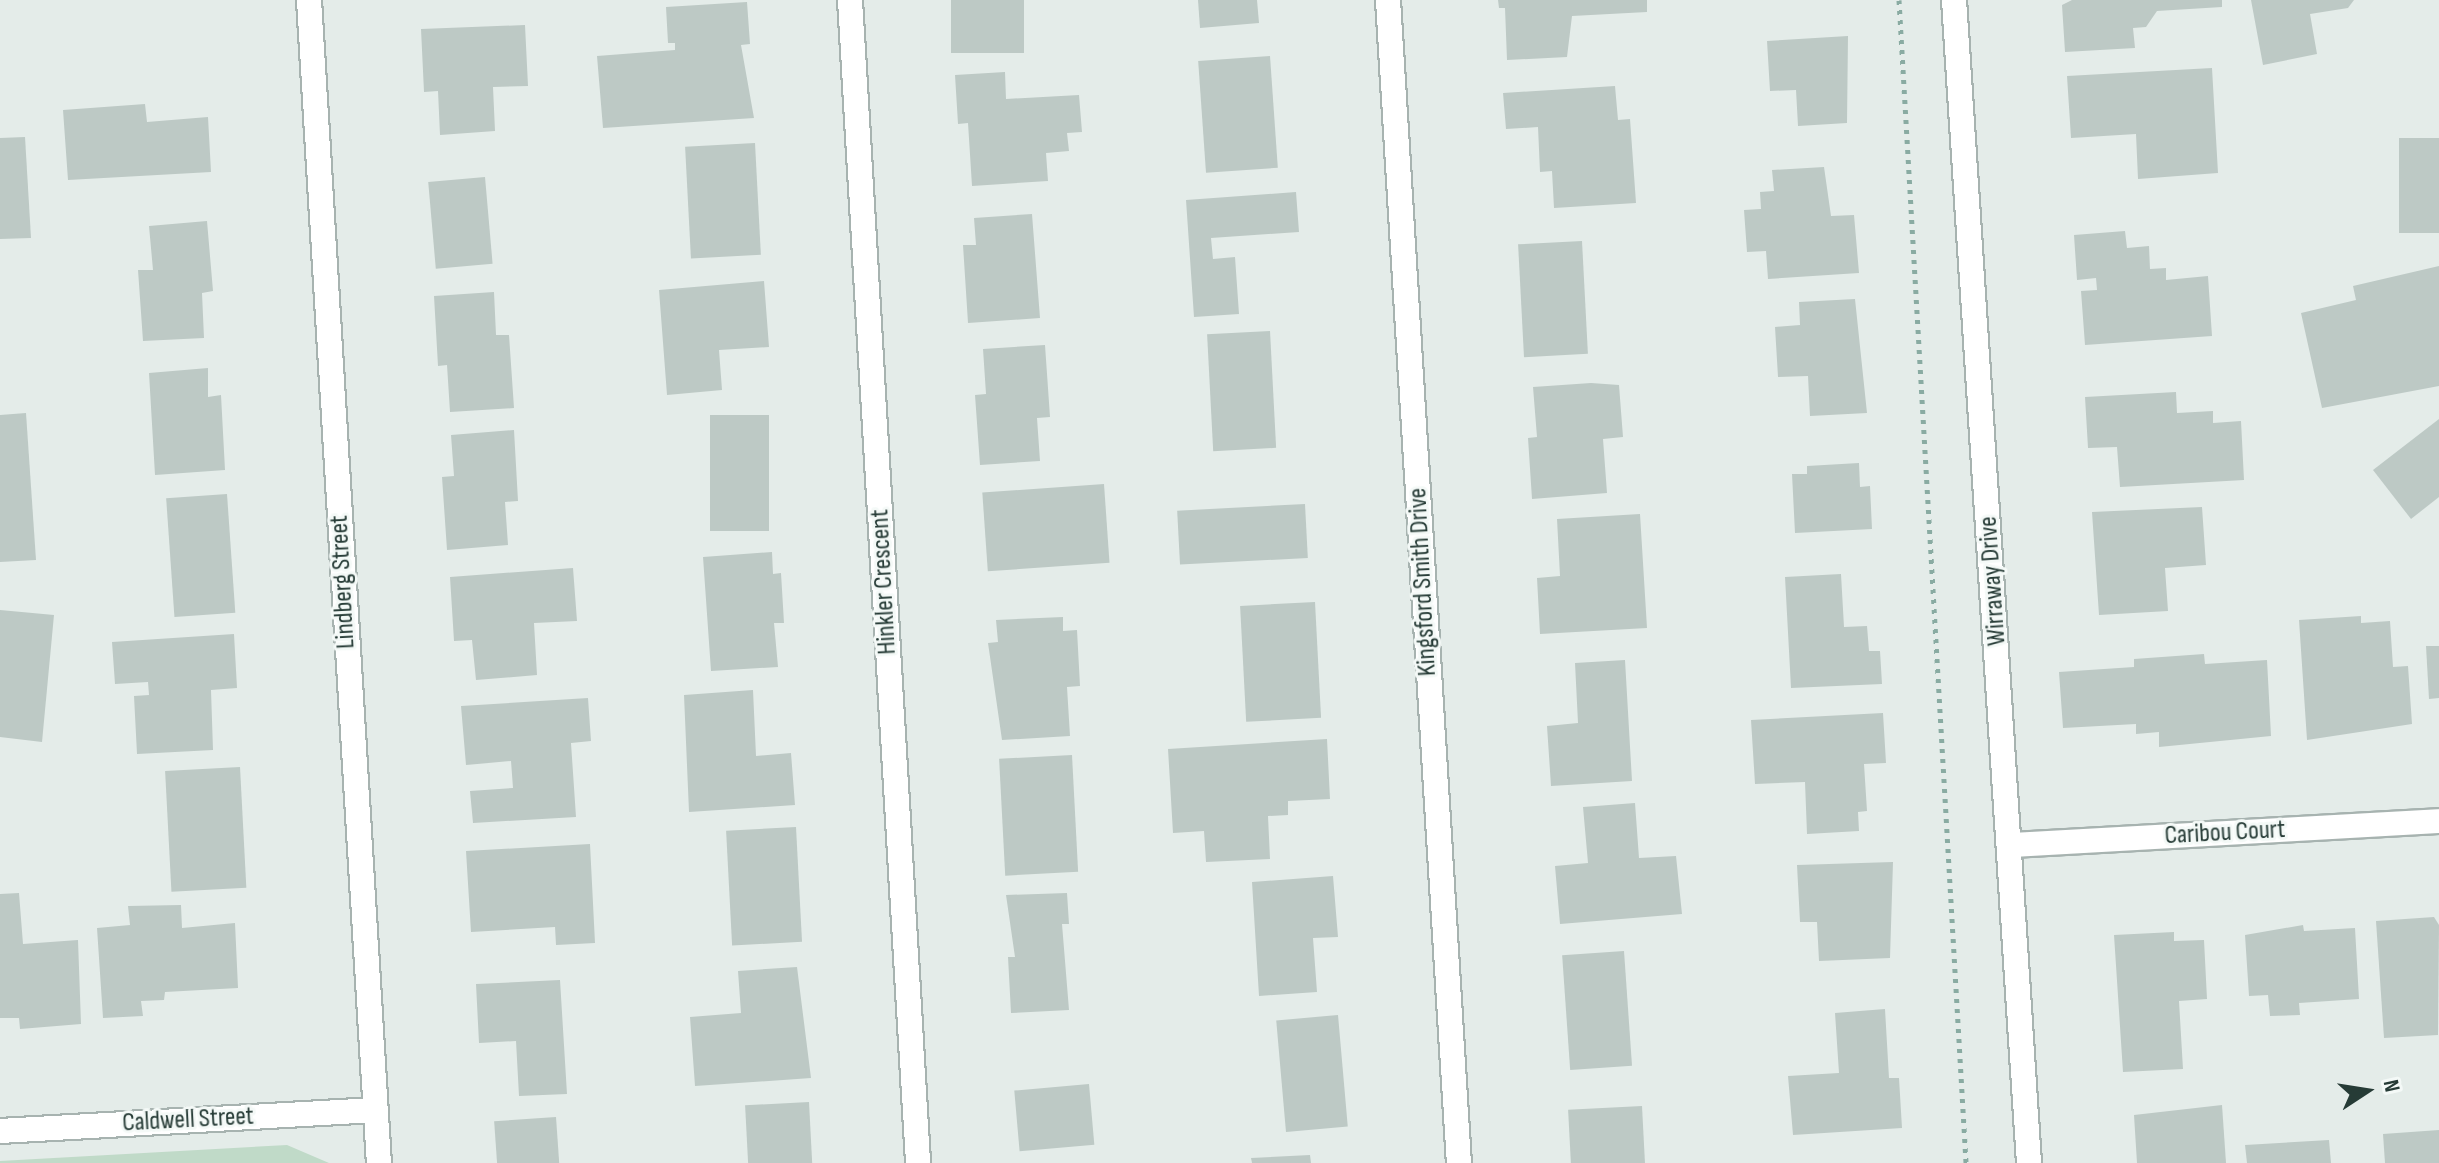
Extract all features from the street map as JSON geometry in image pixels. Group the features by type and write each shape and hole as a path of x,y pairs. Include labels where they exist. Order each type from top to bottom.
{"street":[{"name":"Lindberg Street","path":"309,0 379,1163"},
{"name":"Hinkler Crescent","path":"850,0 918,1163"},
{"name":"Kingsford Smith Drive","path":"1388,0 1459,1163"},
{"name":"Wirraway Drive","path":"1954,0 2011,845 2029,1163"},
{"name":"Caribou Court","path":"2011,845 2439,821"},
{"name":"Caldwell Street","path":"0,1131 375,1110"}],"path":[{"path":"1899,0 1966,1163"}],"green space":[{"path":"287,1145 329,1163 0,1163 0,1161"}],"building":[{"path":"951,0 1024,0 1024,53 951,53"},
{"path":"1198,0 1257,0 1259,23 1200,28"},
{"path":"1498,0 1647,0 1647,12 1572,16 1567,57 1507,60 1505,8 1499,8"},
{"path":"2072,0 2222,0 2222,7 2157,11 2146,27 2133,28 2135,48 2065,52 2062,5"},
{"path":"2251,0 2354,0 2348,8 2310,14 2317,54 2263,65"},
{"path":"747,2 750,44 741,45 754,118 603,128 597,56 675,50 675,43 668,43 666,7"},
{"path":"525,25 528,86 493,87 495,131 440,135 438,91 424,92 421,29"},
{"path":"1848,36 1847,123 1798,126 1796,90 1770,91 1767,41"},
{"path":"1270,56 1278,168 1206,173 1198,61"},
{"path":"2212,68 2218,173 2138,179 2136,134 2071,138 2067,76"},
{"path":"1005,72 1006,99 1079,95 1082,132 1067,133 1069,151 1046,153 1048,181 972,186 968,123 958,124 955,75"},
{"path":"1615,86 1618,120 1630,119 1636,203 1554,208 1552,171 1540,172 1538,127 1506,129 1503,93"},
{"path":"145,104 147,122 208,117 211,172 68,180 63,110"},
{"path":"25,137 31,238 0,239 0,138"},
{"path":"2399,138 2439,138 2439,233 2399,233"},
{"path":"755,143 761,255 691,259 685,147"},
{"path":"1824,167 1831,216 1854,215 1859,273 1768,279 1766,251 1747,252 1744,210 1761,209 1760,192 1774,191 1772,170"},
{"path":"485,177 493,264 436,269 428,182"},
{"path":"1296,192 1299,232 1211,238 1213,259 1235,257 1239,314 1194,317 1186,200"},
{"path":"1032,214 1040,318 968,323 963,245 976,245 974,218"},
{"path":"207,221 213,291 202,293 204,338 143,341 138,270 153,270 149,226"},
{"path":"2125,231 2127,248 2149,246 2150,269 2166,268 2166,280 2208,276 2212,336 2085,345 2081,291 2097,290 2096,278 2077,280 2074,235"},
{"path":"1582,241 1588,354 1524,357 1518,244"},
{"path":"2439,266 2439,386 2322,408 2301,313 2356,300 2353,286"},
{"path":"764,281 769,347 719,350 722,390 667,395 659,290"},
{"path":"494,292 496,335 509,335 514,408 450,412 447,365 438,366 434,296"},
{"path":"1855,299 1867,413 1810,416 1808,376 1778,377 1775,327 1800,325 1799,302"},
{"path":"1270,331 1276,448 1213,451 1207,334"},
{"path":"1045,345 1050,417 1037,418 1040,461 980,465 975,395 986,394 983,349"},
{"path":"208,368 208,397 221,395 225,470 155,475 149,373"},
{"path":"1591,383 1619,385 1623,437 1603,439 1607,493 1532,499 1528,438 1537,437 1533,387"},
{"path":"2176,392 2177,413 2213,411 2213,423 2241,421 2244,480 2120,487 2117,447 2088,448 2085,397"},
{"path":"26,413 36,560 0,562 0,415"},
{"path":"710,415 769,415 769,531 710,531"},
{"path":"2439,419 2439,497 2411,519 2373,470"},
{"path":"514,430 518,501 505,502 508,545 447,550 442,477 454,476 451,435"},
{"path":"1859,463 1860,487 1870,486 1872,529 1795,533 1792,474 1807,474 1807,466"},
{"path":"1104,484 1110,563 988,571 982,493"},
{"path":"227,494 235,613 174,617 166,498"},
{"path":"1305,504 1308,558 1180,565 1177,511"},
{"path":"2202,507 2206,565 2165,568 2168,611 2099,615 2092,512"},
{"path":"1640,514 1647,628 1540,634 1537,578 1560,576 1557,519"},
{"path":"772,552 773,574 781,573 784,623 774,623 778,667 711,671 703,557"},
{"path":"573,568 577,621 534,623 537,675 476,680 472,640 454,641 450,577"},
{"path":"1841,574 1844,627 1867,626 1869,651 1880,651 1882,684 1791,688 1785,577"},
{"path":"1315,602 1321,718 1246,722 1240,606"},
{"path":"0,610 54,615 42,742 0,737"},
{"path":"2361,616 2361,623 2390,621 2393,667 2408,666 2412,724 2307,740 2299,620"},
{"path":"1063,617 1063,631 1077,630 1080,686 1067,687 1070,736 1002,740 988,643 998,642 996,620"},
{"path":"234,634 237,688 211,690 213,750 137,754 134,696 149,695 148,682 115,684 112,642"},
{"path":"2426,646 2439,646 2439,698 2429,699"},
{"path":"2204,654 2205,664 2267,660 2271,736 2159,747 2159,732 2136,734 2136,724 2063,728 2059,672 2134,667 2134,659"},
{"path":"1625,660 1632,781 1551,786 1547,726 1578,723 1575,663"},
{"path":"753,690 756,756 791,753 795,805 689,812 684,695"},
{"path":"588,698 591,741 571,743 576,817 473,823 470,791 513,788 511,761 466,765 461,706"},
{"path":"1883,713 1886,763 1864,764 1867,811 1858,812 1859,831 1807,834 1805,782 1755,784 1751,720"},
{"path":"1327,739 1330,799 1288,801 1288,815 1268,816 1270,859 1206,862 1204,831 1173,833 1168,749"},
{"path":"1072,755 1078,872 1005,876 999,759"},
{"path":"240,767 246,888 171,892 165,771"},
{"path":"1635,803 1639,858 1676,856 1682,914 1560,924 1555,866 1588,863 1583,807"},
{"path":"796,827 802,942 732,946 726,831"},
{"path":"590,844 595,943 556,945 555,927 471,932 466,851"},
{"path":"1893,862 1890,958 1819,961 1817,922 1800,922 1797,865"},
{"path":"1333,876 1338,937 1313,938 1317,992 1259,996 1252,882"},
{"path":"19,893 23,944 78,940 81,1024 20,1029 19,1018 0,1018 0,894"},
{"path":"1067,893 1069,924 1062,924 1069,1010 1011,1013 1008,957 1015,957 1006,895"},
{"path":"181,905 182,928 235,923 238,988 165,992 164,1000 141,1001 143,1016 103,1018 97,928 130,925 128,906"},
{"path":"2434,917 2439,925 2438,1035 2384,1038 2376,921"},
{"path":"2303,925 2304,931 2355,928 2359,999 2299,1003 2300,1015 2270,1016 2268,995 2249,996 2245,935"},
{"path":"2174,932 2174,941 2204,940 2207,999 2179,1001 2183,1069 2123,1072 2114,935"},
{"path":"1624,951 1632,1066 1570,1070 1562,955"},
{"path":"797,967 811,1078 695,1086 690,1017 741,1013 738,971"},
{"path":"560,980 567,1094 519,1096 516,1041 479,1043 476,984"},
{"path":"1885,1009 1889,1078 1899,1078 1902,1128 1793,1135 1788,1076 1839,1073 1835,1013"},
{"path":"1338,1015 1348,1127 1286,1132 1276,1020"},
{"path":"1089,1084 1094,1145 1020,1151 1014,1091"},
{"path":"809,1102 812,1163 748,1163 745,1105"},
{"path":"2222,1105 2226,1163 2137,1163 2134,1115"},
{"path":"1642,1106 1645,1163 1571,1163 1568,1110"},
{"path":"556,1117 559,1163 497,1163 494,1121"},
{"path":"2439,1130 2439,1163 2385,1163 2383,1134"},
{"path":"2329,1140 2331,1163 2247,1163 2245,1145"},
{"path":"1310,1155 1311,1163 1252,1163 1251,1158"}]}
